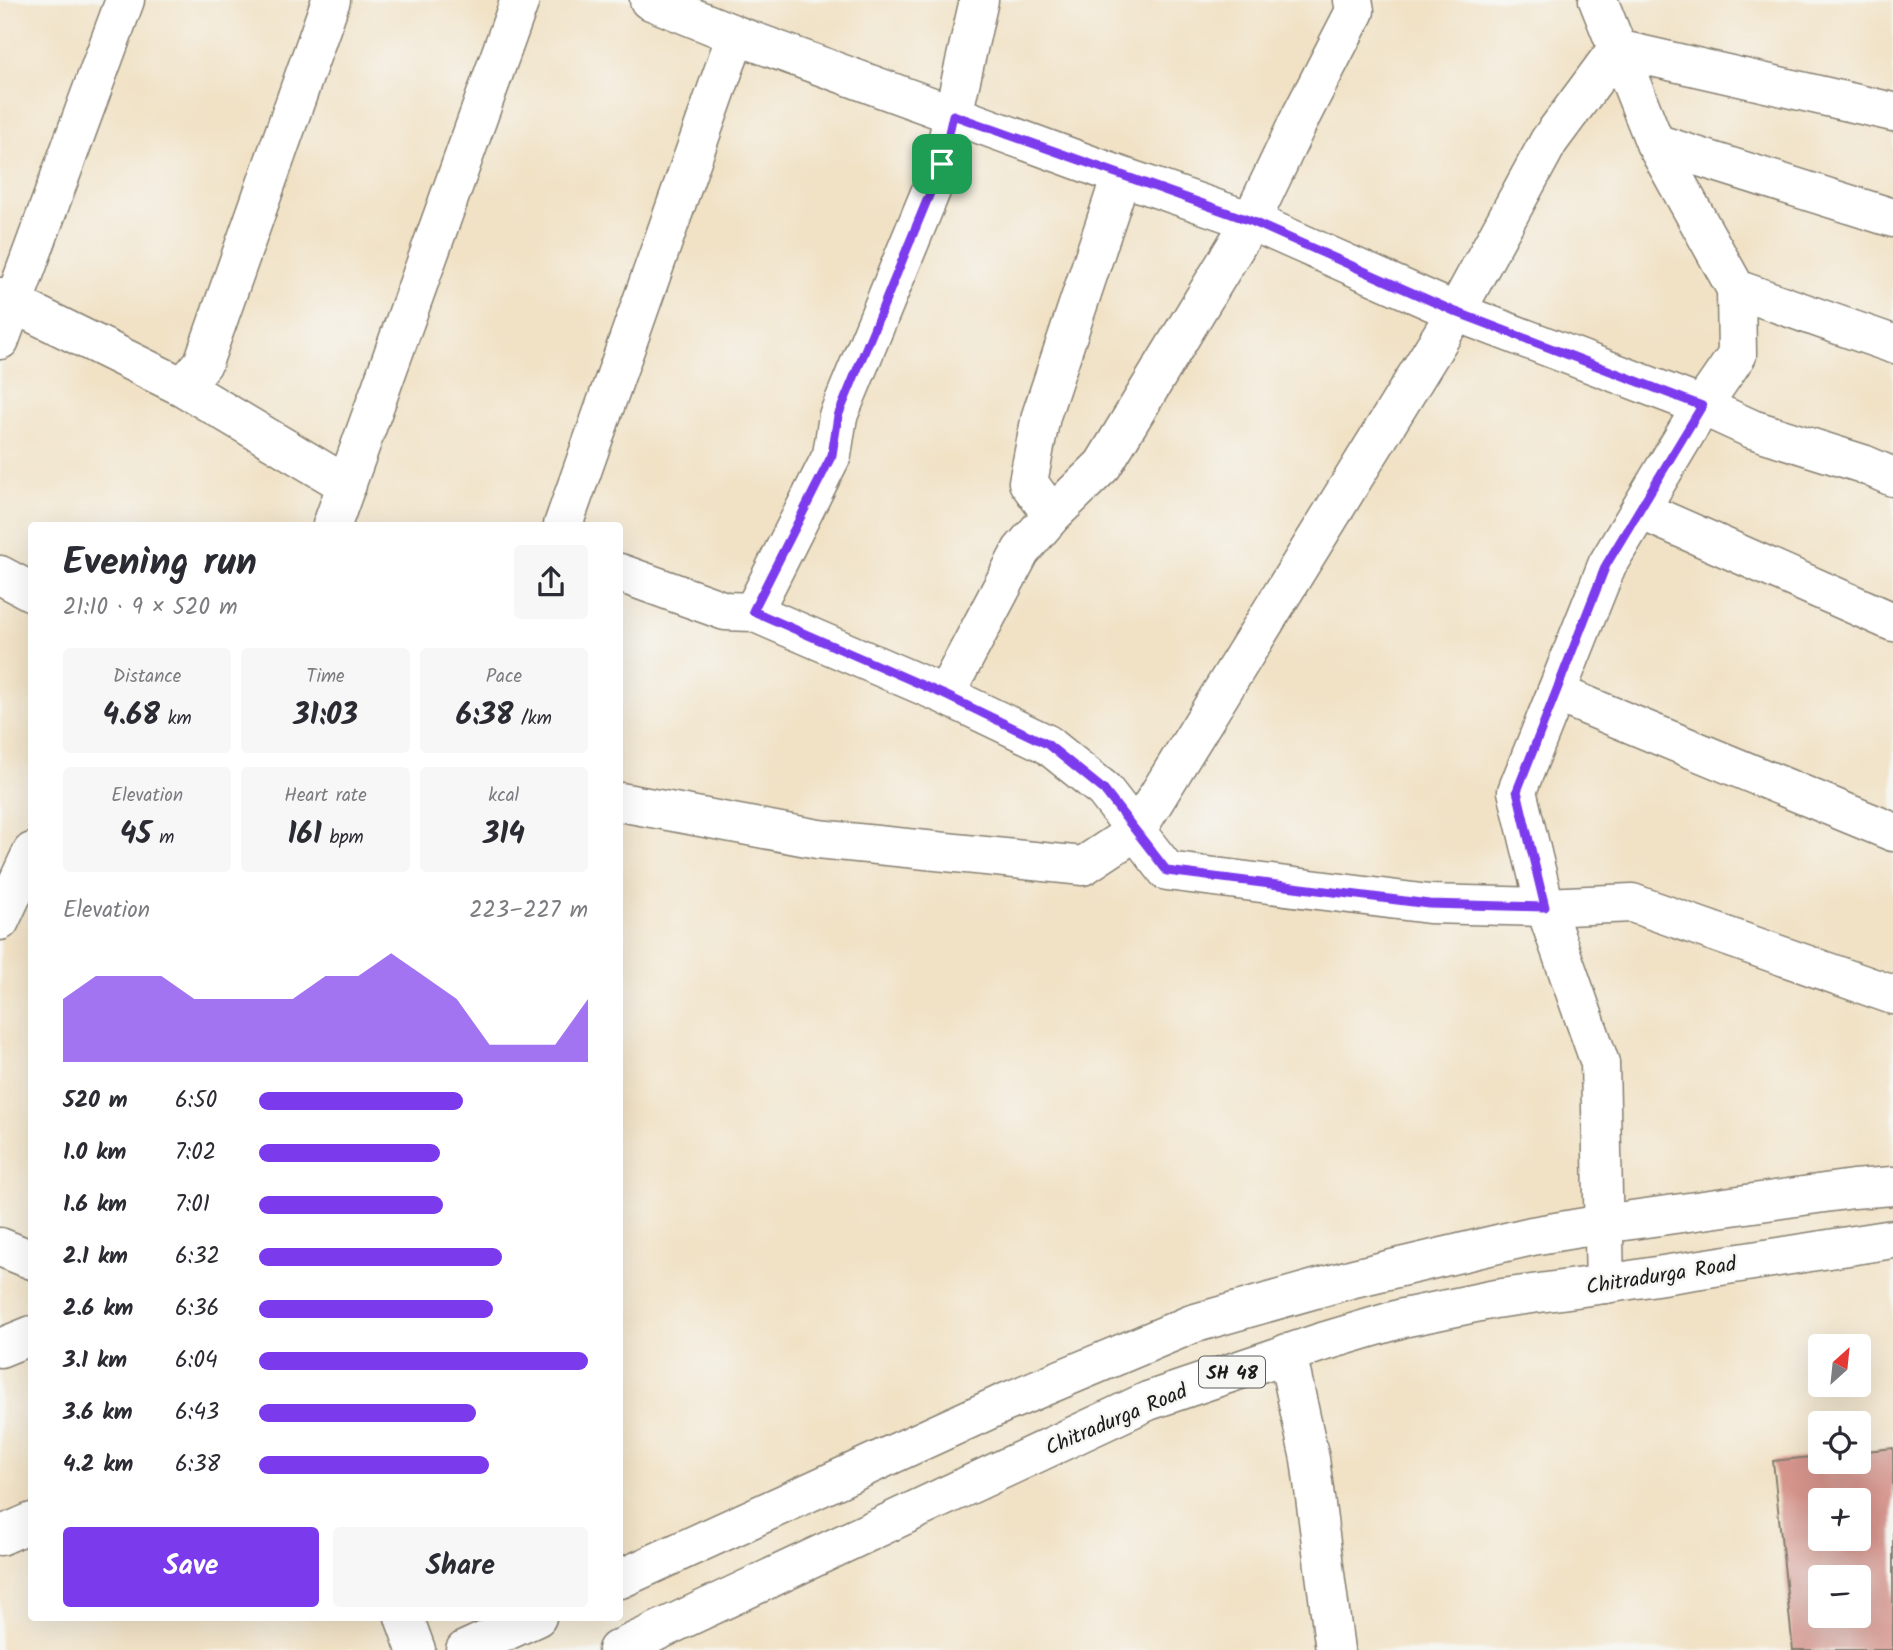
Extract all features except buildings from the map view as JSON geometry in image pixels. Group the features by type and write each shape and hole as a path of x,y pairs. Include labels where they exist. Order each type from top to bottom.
{"street":[{"path":"0,340 7,301 125,0"},
{"path":"183,387 203,363 331,0"},
{"path":"333,522 520,0"},
{"path":"649,0 953,115 1251,221 1456,312 1702,406 1752,429 1863,464 1893,477"},
{"path":"753,611 832,455 838,416 942,164 979,0"},
{"path":"945,695 1021,551 1052,515 1103,465 1251,221 1355,11 1353,0"},
{"path":"1598,0 1655,143 1736,289 1737,355 1702,406 1606,565 1517,791 1545,907 1600,1063 1605,1284"},
{"path":"564,522 736,35"},
{"path":"1618,49 1893,113"},
{"path":"623,803 818,839 1083,866 1136,831 1456,312 1549,141 1618,49"},
{"path":"1655,143 1893,218"},
{"path":"1052,515 1028,482 1041,416 1121,176"},
{"path":"1736,289 1893,344"},
{"path":"7,301 183,387 347,485"},
{"path":"1640,510 1893,622"},
{"path":"623,574 725,611 753,611 945,695 1047,744 1104,790 1167,871 1429,904 1545,907 1632,903 1893,995"},
{"path":"0,575 28,590"},
{"path":"1556,693 1893,832"},
{"path":"0,921 28,861"},
{"path":"623,1578 1002,1404 1192,1324 1354,1278 1532,1236 1853,1189 1893,1186"},
{"name":"Chitradurga Road","path":"617,1650 1148,1401 1287,1353 1403,1318 1495,1299 1893,1239"},
{"path":"0,1247 28,1258"},
{"path":"0,1348 28,1337"},
{"path":"1287,1353 1310,1459 1335,1650"},
{"path":"0,1536 28,1524"},
{"path":"405,1621 416,1650"},
{"path":"465,1650 528,1621"}],"route":[{"path":"953,115 1251,221 1456,312 1702,406 1606,565 1517,791 1545,907 1429,904 1167,871 1104,790 1047,744 945,695 753,611 832,455 838,416 942,164 953,115"}]}
